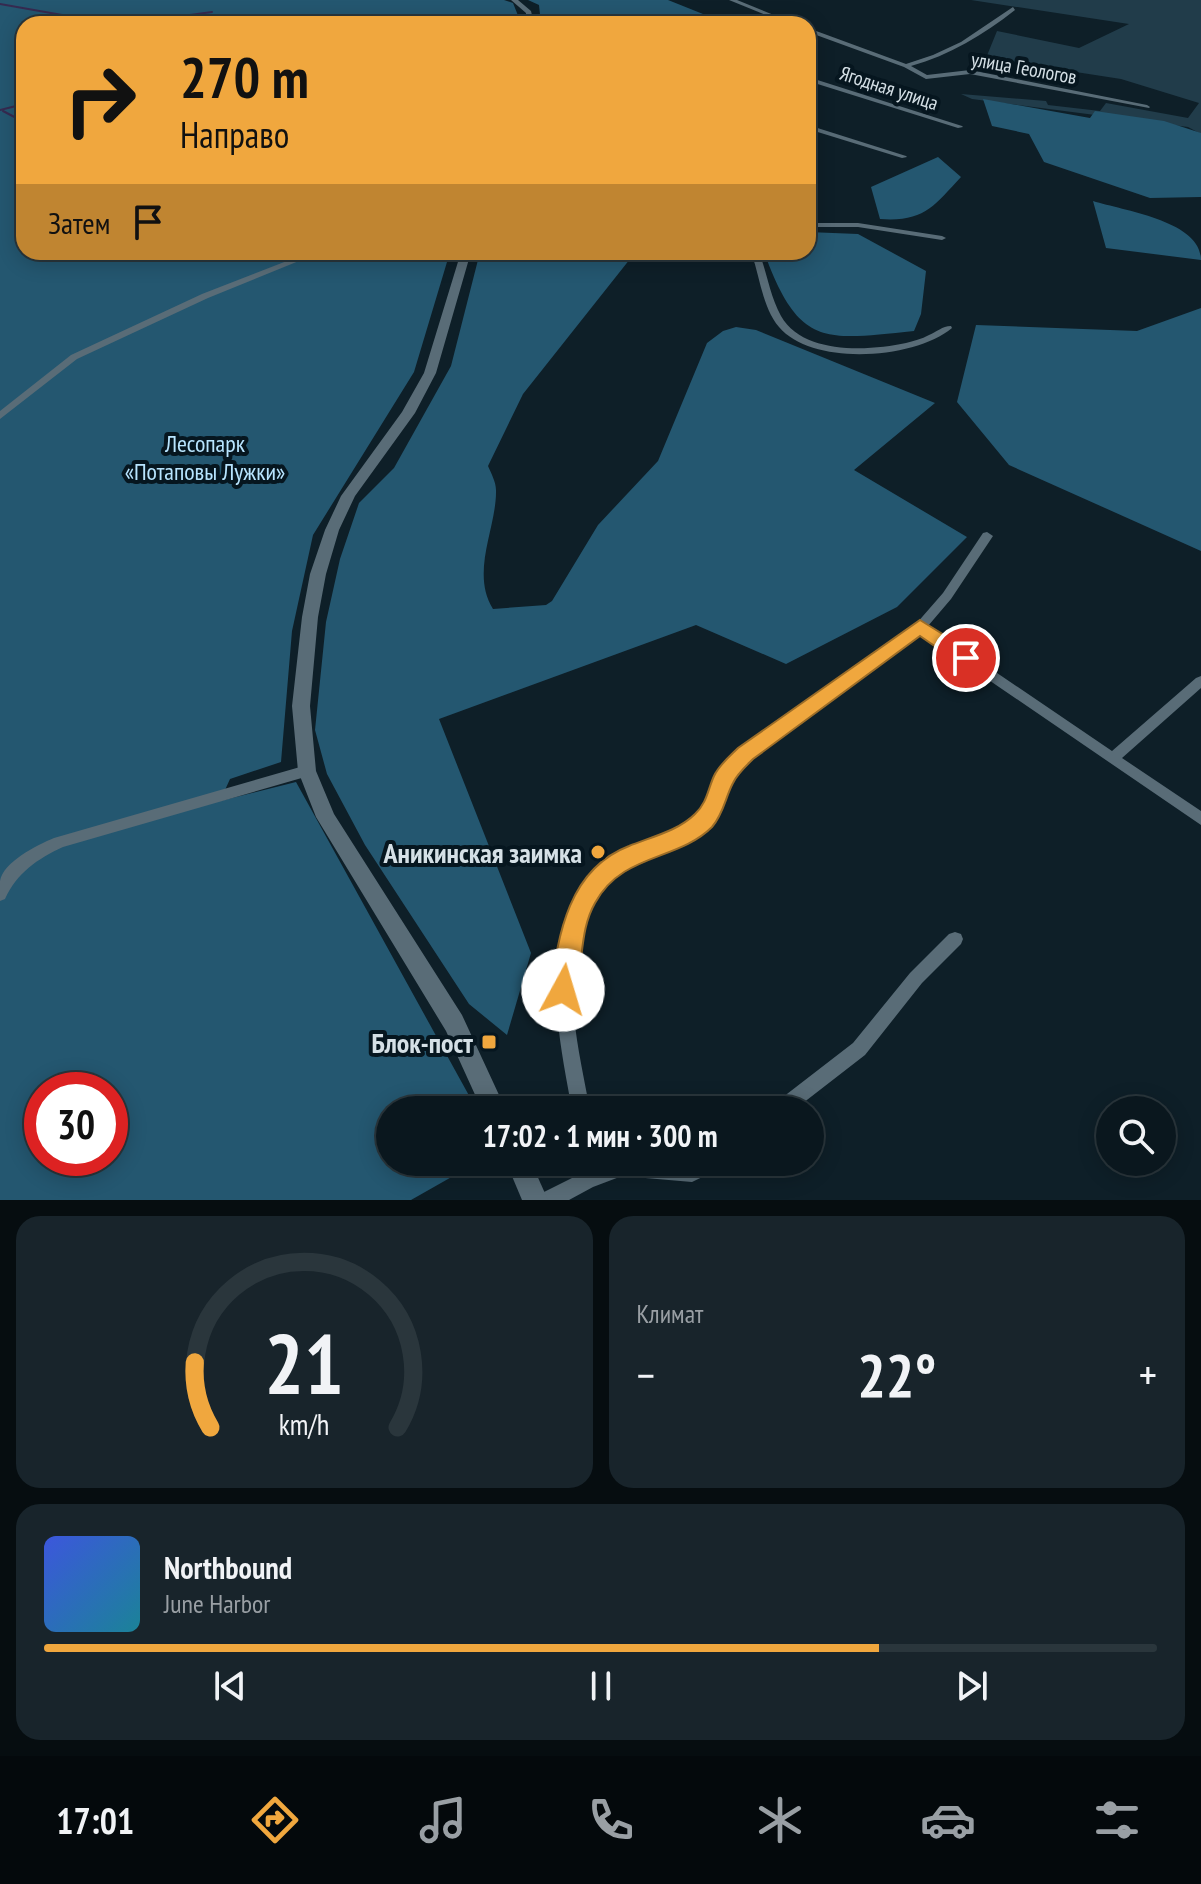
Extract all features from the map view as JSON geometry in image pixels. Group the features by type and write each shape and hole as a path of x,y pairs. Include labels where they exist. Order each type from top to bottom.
{"street":[{"path":"514,0 529,12 529,16"},
{"path":"732,0 773,16"},
{"path":"906,66 934,59 970,40 1013,9"},
{"name":"улица Геологов","path":"816,33 906,66 926,77 970,72 1147,107"},
{"name":"Ягодная улица","path":"816,82 960,127"},
{"path":"816,130 904,157"},
{"path":"816,225 881,228 942,238"},
{"path":"0,416 74,357 205,296 297,260"},
{"path":"464,260 430,373 408,413 348,496 318,574 301,706 307,771 326,817 454,1023 488,1096"},
{"path":"758,260 777,316 785,329 821,348 856,351 904,346 934,340 948,328"},
{"path":"578,1096 562,1006 570,933 586,896 599,878 627,856 691,831 713,808 724,777 745,753 920,627 947,596 987,536"},
{"path":"920,627 1201,819"},
{"path":"1113,758 1201,681"},
{"path":"0,894 6,879 30,858 59,842 307,771"},
{"path":"798,1096 859,1049 916,978 955,939"},
{"path":"524,1176 535,1200"},
{"path":"549,1200 581,1176"}],"shaded area":[{"path":"971,0 1201,0 1201,134 1188,127 972,99 961,94 1046,101 1048,105 1100,111 1106,103 1188,118 1199,103 1121,79 986,58 997,31 1079,48 1129,24"}],"green space":[{"name":"Лесопарк «Потаповы Лужки»","path":"0,0 504,0 513,3 518,16 16,16 16,260 448,260 414,372 313,535 292,631 281,762 230,779 220,801 296,782 469,1096 376,1096 376,1176 453,1176 411,1200 0,1200"},
{"path":"528,0 668,0 708,16 540,16 539,5"},
{"path":"983,99 1090,118 1095,111 1164,121 1201,133 1201,197 1150,198 1044,162 1029,134 992,126"},
{"path":"938,157 961,177 951,188 918,215 880,219 871,187"},
{"path":"1093,201 1175,227 1198,247 1201,260 1106,248"},
{"path":"816,232 858,234 926,271 921,314 914,331 858,336 818,331 803,322 777,283 767,260 816,260"},
{"path":"478,260 629,260 523,394 488,466 496,490 484,580 493,609 546,605 552,601 598,525 658,461 707,343 723,331 736,327 756,330 935,403 854,470 967,537 897,607 786,664 696,625 439,719 531,953 507,1035 469,1004 365,845 327,774 315,730 326,622 340,559 359,503 394,468 451,366"},
{"path":"1201,308 1201,551 1009,465 957,402 976,325 1137,331"}],"waterway":[{"path":"0,4 68,16"},
{"path":"183,16 212,12"},
{"path":"0,110 16,106"},
{"path":"3,111 16,118"}],"place":[{"name":"Аникинская заимка","path":"598,852"},
{"name":"Блок-пост","path":"489,1042"}],"route":[{"path":"563,990 570,933 586,896 599,878 627,856 691,831 704,820 713,808 724,777 745,753 920,627 966,658"}]}
